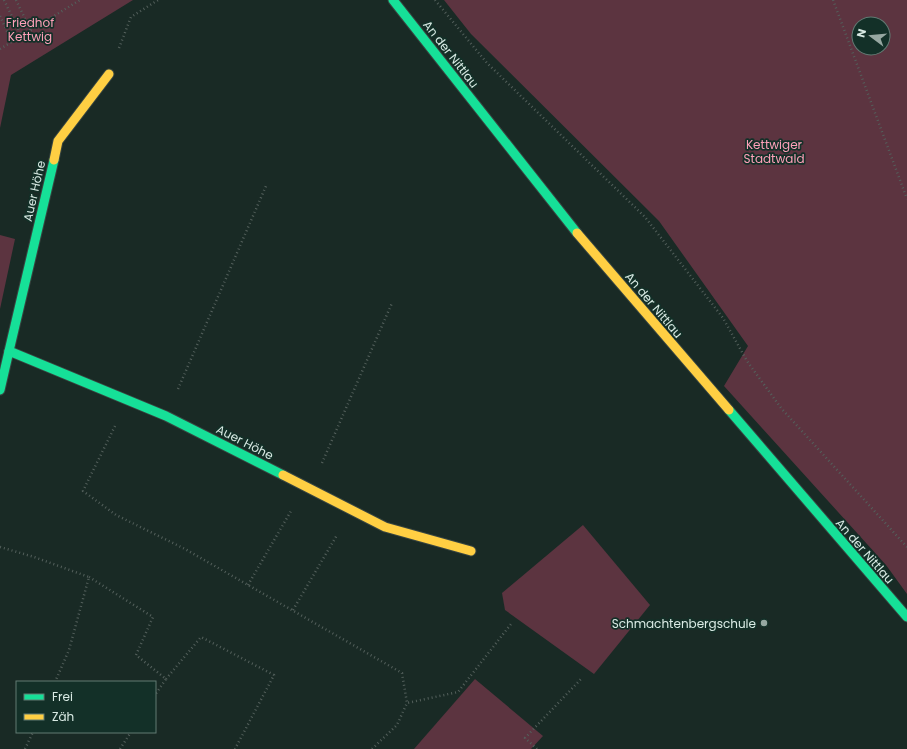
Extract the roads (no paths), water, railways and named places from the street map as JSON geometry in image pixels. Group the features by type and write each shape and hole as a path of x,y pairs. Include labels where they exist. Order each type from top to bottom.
{"street":[{"name":"An der Nittlau","path":"393,0 577,233 907,617"},
{"name":"Auer Höhe","path":"0,390 58,140 109,74"},
{"name":"Auer Höhe","path":"9,351 166,416 385,527 471,551"}],"place":[{"name":"Schmachtenbergschule","path":"764,623"}],"park label":[{"name":"Friedhof Kettwig","path":"30,29"},
{"name":"Kettwiger Stadtwald","path":"774,151"}]}
